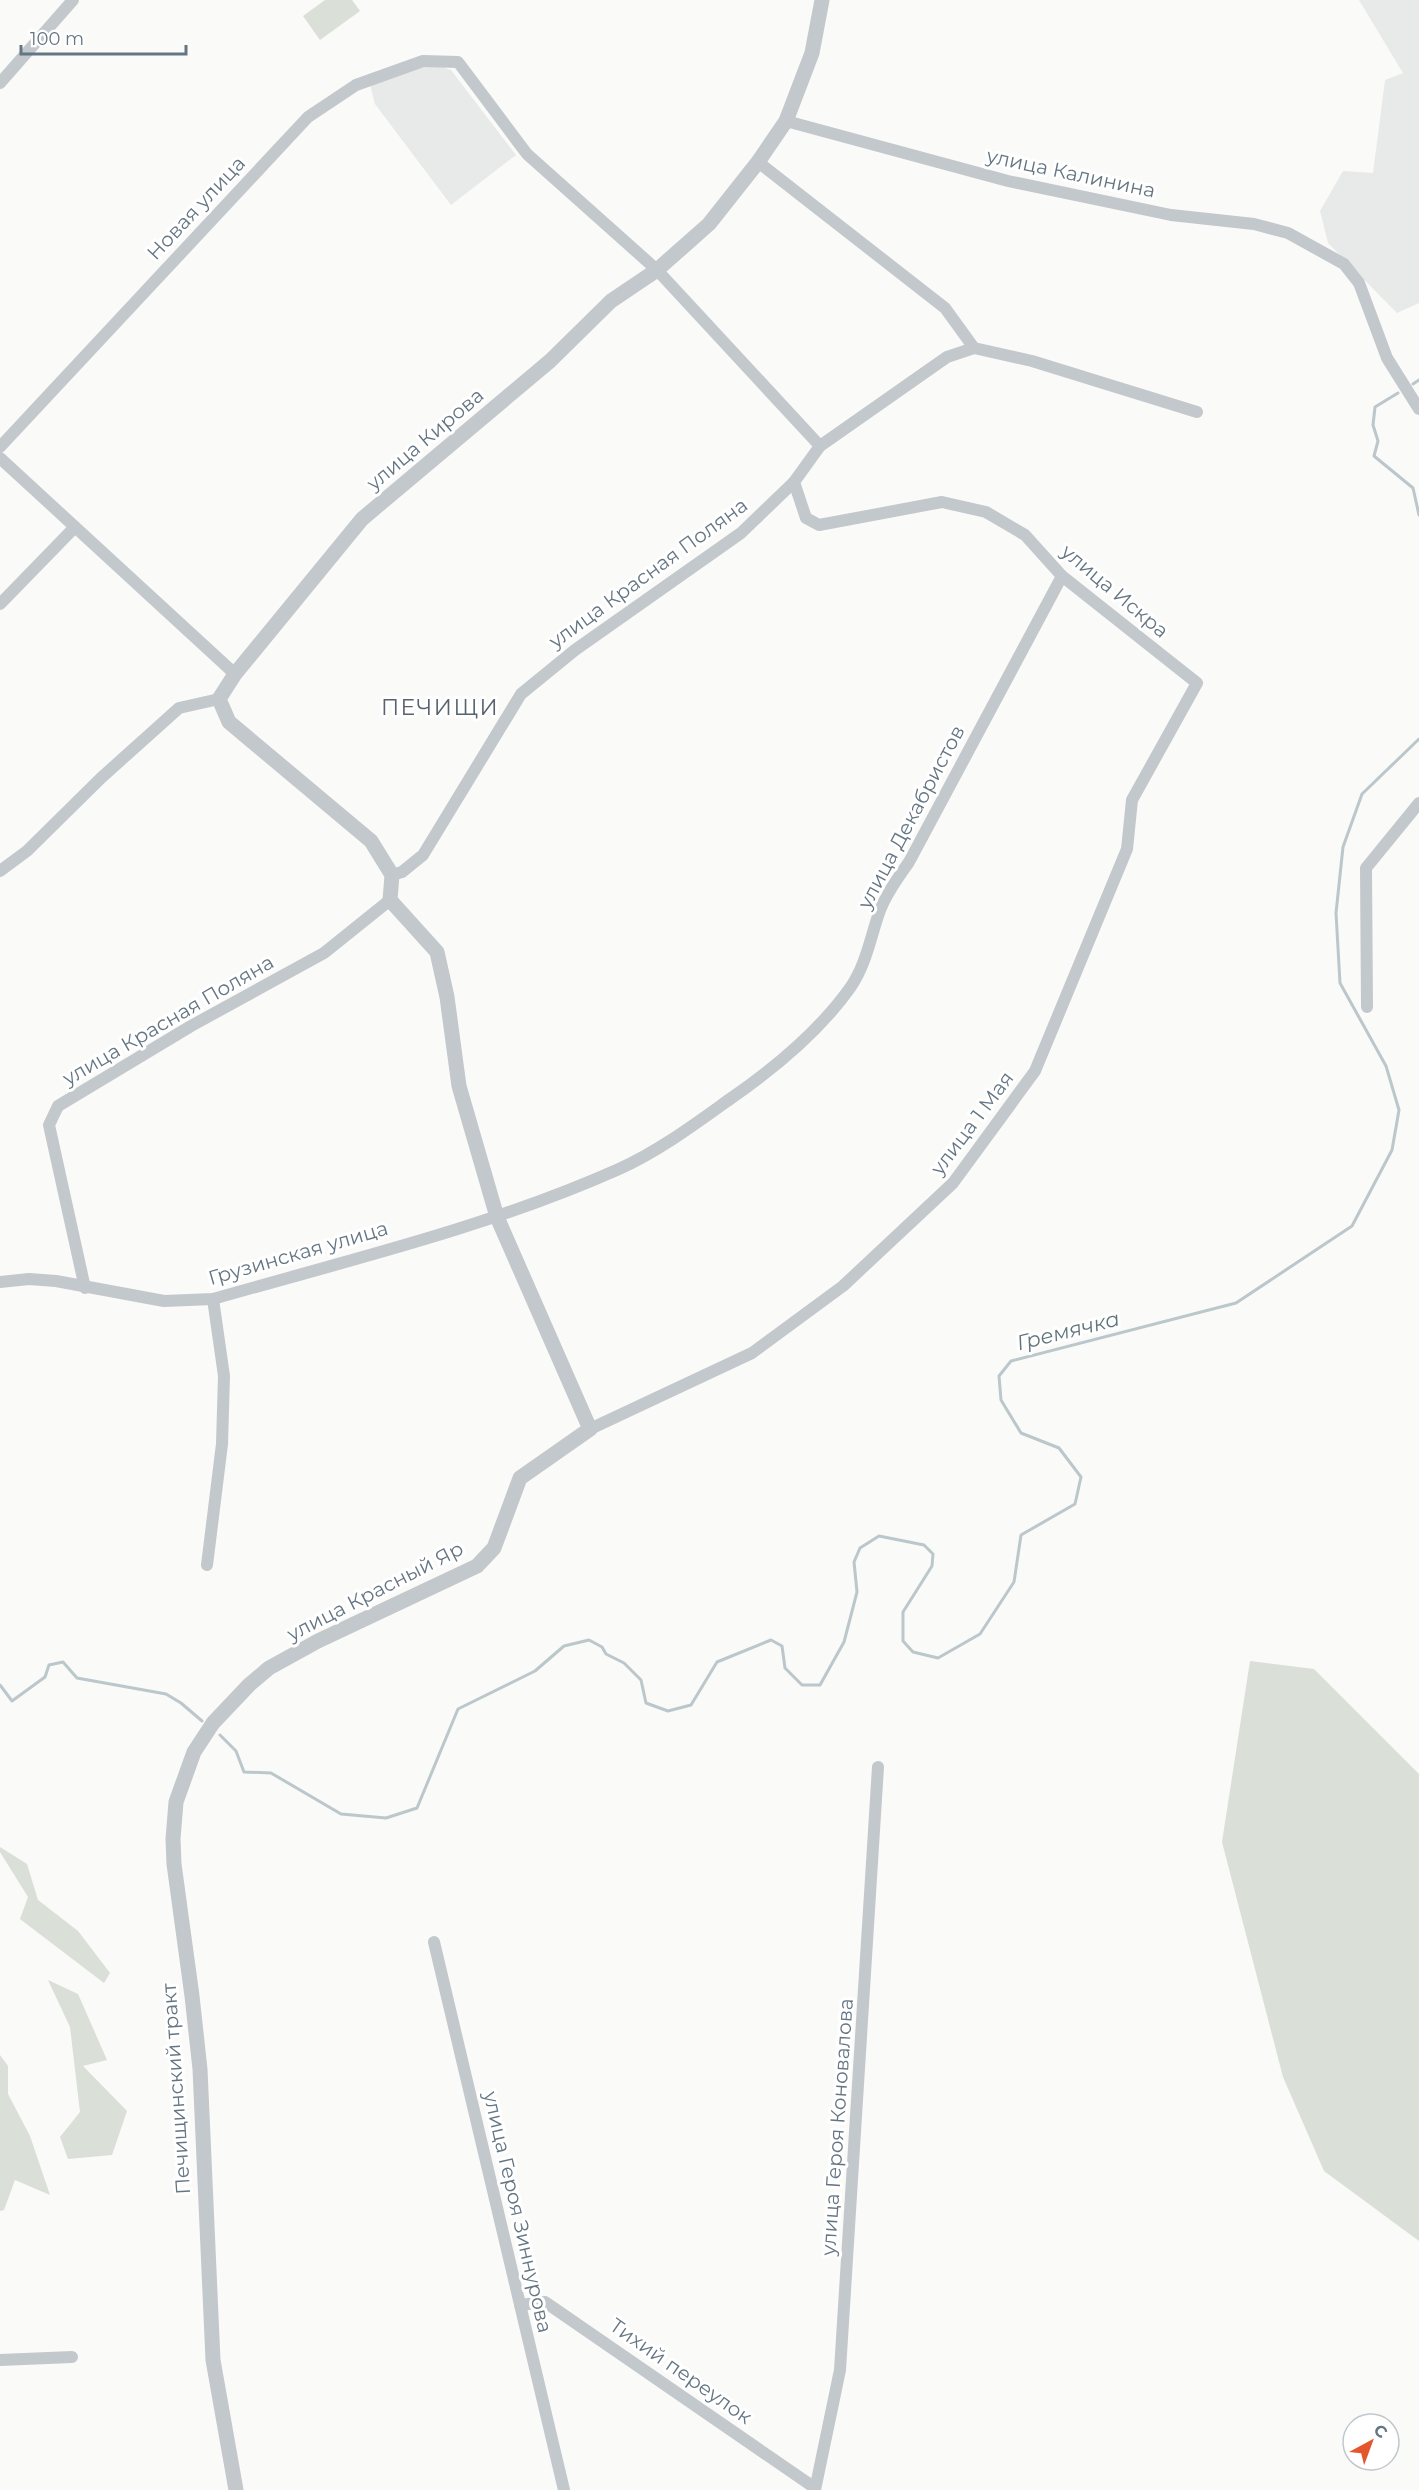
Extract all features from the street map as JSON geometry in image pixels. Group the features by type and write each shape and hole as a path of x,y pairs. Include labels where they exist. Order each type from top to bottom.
{"street":[{"path":"0,83 73,0"},
{"name":"улица Кирова","path":"219,699 235,674 362,519 550,361 611,301 657,270 708,224 758,162 786,121 812,53 822,0"},
{"name":"Новая улица","path":"0,447 308,117 356,85 423,61 458,62 526,154 657,270"},
{"name":"улица Калинина","path":"786,121 1008,181 1171,215 1265,227 1288,233 1344,264 1359,283 1387,358 1419,409"},
{"path":"758,162 945,308 974,348 1032,361 1197,412"},
{"path":"657,270 820,446"},
{"name":"улица Красная Поляна","path":"392,875 402,872 423,855 521,694 575,650 741,533 794,482 820,446 947,357 974,348"},
{"path":"0,458 235,674"},
{"name":"улица Искра","path":"794,482 806,518 819,525 942,502 986,512 1025,534 1062,576 1197,683"},
{"path":"0,604 75,527"},
{"name":"улица Декабристов","path":"497,1217 620,1168 660,1148 762,1077 809,1034 850,988 870,950 879,913 886,897 909,862 1062,576"},
{"name":"улица 1 Мая","path":"590,1429 752,1353 843,1286 953,1183 1035,1071 1127,849 1132,800 1197,683"},
{"path":"0,871 27,851 100,778 179,708 219,699 229,722 371,841 392,875 390,900 437,952 447,997 459,1086 497,1217 590,1429"},
{"path":"1367,1007 1366,868 1419,803"},
{"name":"улица Красная Поляна","path":"85,1288 50,1125 58,1106 191,1026 324,953 390,900"},
{"name":"Грузинская улица","path":"0,1282 56,1281 164,1301 213,1299 497,1217"},
{"path":"207,1565 223,1433 224,1376 213,1299"},
{"name":"улица Красный Яр","path":"233,1701 269,1668 318,1641 477,1566 494,1548 520,1478 590,1429"},
{"name":"Печищинский тракт","path":"233,1701 213,1723 194,1752 176,1802 173,1839 179,1908 200,2069 213,2360 236,2490"},
{"name":"улица Героя Коновалова","path":"812,2489 840,2370 878,1767"},
{"name":"улица Героя Зиннурова","path":"434,1942 564,2490"},
{"name":"Тихий переулок","path":"520,2305 544,2301 812,2489"},
{"path":"0,2360 72,2357"}],"shaded area":[{"path":"325,0 352,0 360,11 320,40 303,16"},
{"path":"1359,0 1419,0 1419,303 1397,313 1328,243 1320,211 1343,171 1373,173 1385,80 1403,73"},
{"path":"439,66 451,70 516,155 451,205 375,104 370,85 420,68"},
{"path":"1250,1661 1314,1669 1419,1774 1419,2241 1324,2171 1283,2077 1222,1842"},
{"path":"0,1847 27,1864 38,1900 78,1931 110,1973 104,1983 20,1919 28,1897 0,1852"},
{"path":"48,1980 78,1994 107,2060 83,2066 127,2111 112,2155 68,2159 60,2137 80,2112 70,2027"},
{"path":"0,2055 8,2066 8,2094 30,2136 50,2195 15,2180 4,2210 0,2211"}],"waterway":[{"name":"Гремячка","path":"1413,384 1419,380"},
{"name":"Гремячка","path":"1398,393 1375,407 1373,425 1378,441 1374,456 1413,488 1419,515"},
{"name":"Гремячка","path":"220,1735 236,1751 244,1772 271,1773 341,1814 386,1818 417,1808 458,1709 535,1671 564,1646 589,1640 602,1647 606,1654 624,1663 641,1680 646,1703 668,1711 691,1705 717,1662 771,1640 782,1646 785,1668 802,1685 820,1685 844,1642 857,1592 854,1562 860,1548 879,1536 924,1545 933,1554 932,1566 903,1612 903,1641 913,1652 938,1658 980,1634 1014,1582 1021,1535 1075,1504 1081,1477 1059,1448 1021,1433 1001,1400 999,1376 1011,1361 1236,1303 1352,1226 1392,1150 1399,1110 1386,1066 1340,983 1336,913 1343,847 1362,794 1419,739"},
{"name":"Гремячка","path":"0,1685 12,1701 45,1677 49,1665 63,1662 77,1678 166,1694 181,1703 202,1721"}],"district":[{"name":"ПЕЧИЩИ","path":"440,707"}]}
